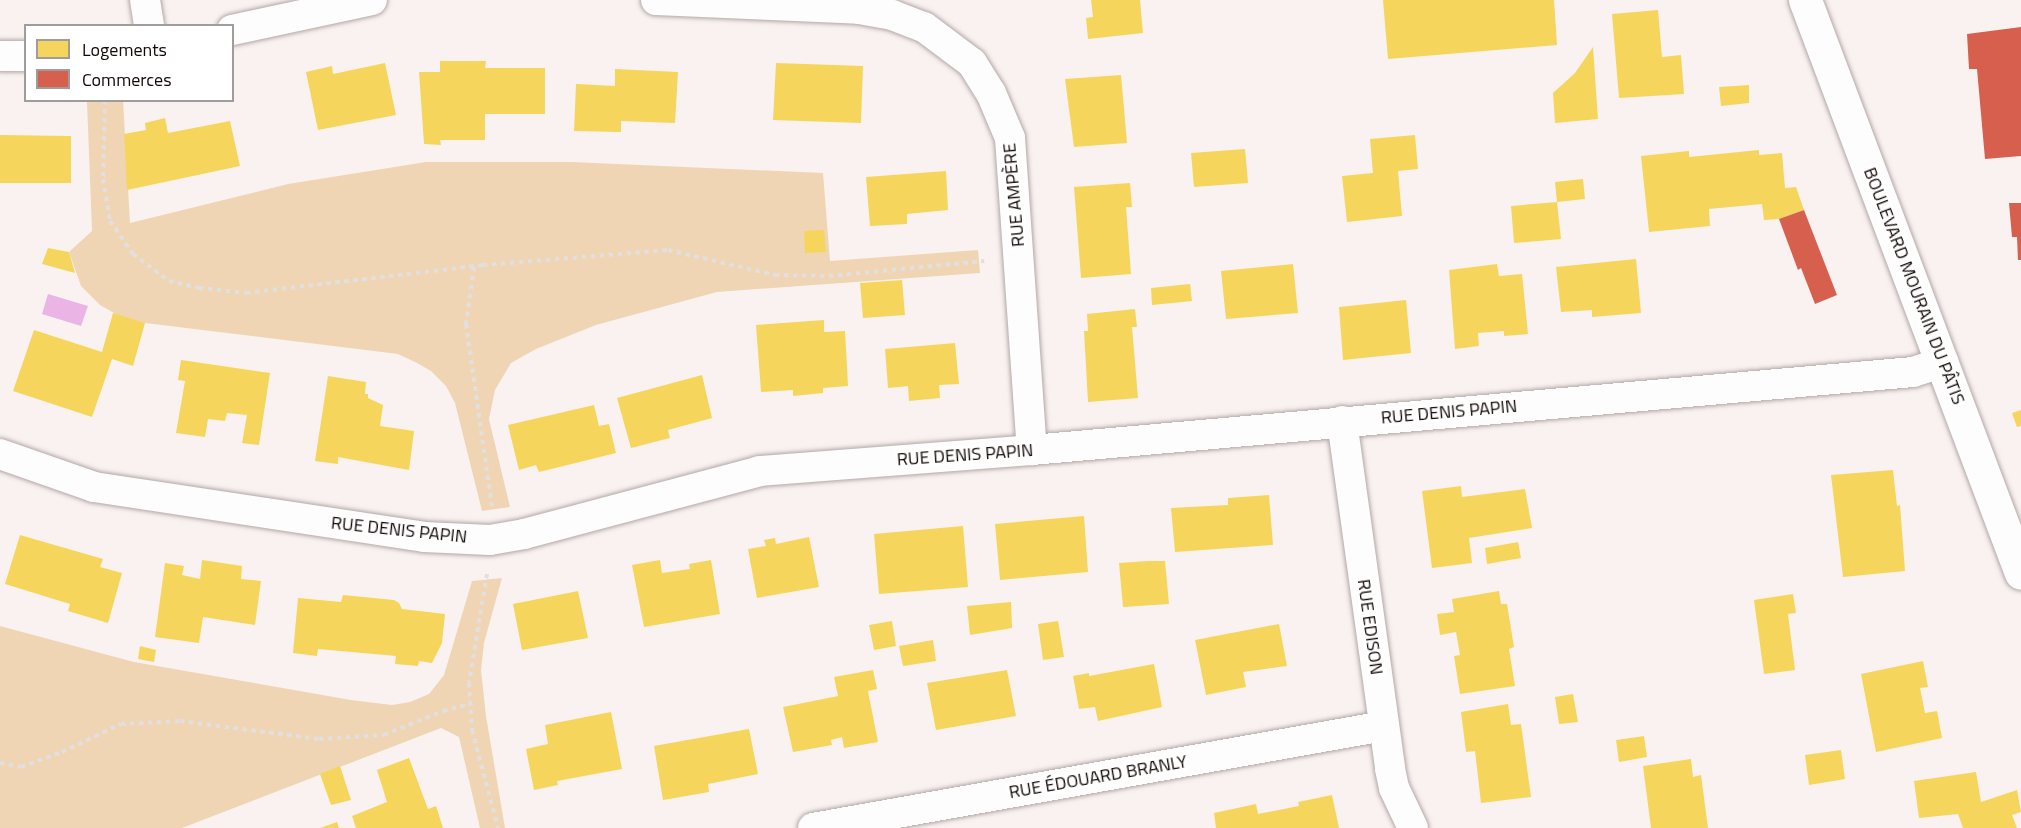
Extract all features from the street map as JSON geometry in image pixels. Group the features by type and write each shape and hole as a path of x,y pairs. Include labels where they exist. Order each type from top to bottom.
{"main road":[{"name":"BOULEVARD MOURAIN DU PÂTIS","path":"1805,0 2021,573"}],"street":[{"path":"145,0 149,24"},
{"path":"234,30 372,0"},
{"name":"RUE AMPÈRE","path":"656,0 859,9 892,15 924,27 972,63 991,93 1010,138 1032,450"},
{"path":"0,56 24,56"},
{"name":"RUE DENIS PAPIN","path":"0,454 94,487 424,537 490,540 524,534 760,471 1032,450 1913,372 1943,362"},
{"name":"RUE EDISON","path":"1342,421 1394,788 1413,828"},
{"name":"RUE ÉDOUARD BRANLY","path":"813,828 1384,726"}],"path":[{"path":"105,102 103,179 110,221 133,254 169,281 199,288 246,293 483,266 668,250 776,275 828,276 1020,257"},
{"path":"0,763 21,767 62,752 121,724 180,721 319,739 384,735 442,711 470,704"}],"shaded area":[{"path":"87,102 123,102 130,223 288,184 426,162 572,162 823,173 830,261 978,250 980,273 717,292 596,325 536,349 511,363 495,390 489,419 510,507 482,511 455,403 446,386 431,371 398,354 145,323 121,317 100,305 81,286 69,252 92,231"},
{"path":"48,294 88,306 81,326 42,314"},
{"path":"502,578 484,643 481,670 486,716 505,828 480,828 459,737 441,728 182,828 0,828 0,626 134,662 351,700 392,705 410,702 429,694 444,675 472,581"}],"building: Logements":[{"path":"1091,0 1140,0 1143,33 1088,39 1086,18 1093,17"},
{"path":"1383,0 1554,0 1557,45 1388,59"},
{"path":"1658,10 1662,57 1681,55 1684,94 1619,98 1612,14"},
{"path":"1593,47 1598,119 1555,123 1553,93 1575,73"},
{"path":"440,61 486,61 485,68 545,68 545,114 485,114 485,140 440,140 441,145 424,144 419,72 440,72"},
{"path":"385,63 396,115 318,130 306,72 332,66 333,74"},
{"path":"776,63 863,66 861,123 773,120"},
{"path":"615,69 678,72 675,123 621,121 621,132 574,131 576,84 615,86"},
{"path":"1121,75 1127,143 1074,147 1065,79"},
{"path":"1749,85 1749,103 1721,106 1719,87"},
{"path":"165,118 168,133 230,121 240,166 127,190 124,134 146,130 145,123"},
{"path":"0,135 71,136 71,183 0,183"},
{"path":"1415,135 1418,169 1398,171 1402,216 1347,222 1342,176 1373,173 1370,139"},
{"path":"1245,149 1248,183 1194,187 1191,153"},
{"path":"1759,150 1759,155 1782,153 1785,188 1796,187 1804,210 1779,219 1764,220 1762,204 1709,209 1710,226 1649,232 1641,156 1689,151 1689,157"},
{"path":"946,171 948,210 907,214 907,224 870,226 866,177"},
{"path":"1583,179 1585,199 1557,202 1555,182"},
{"path":"1130,183 1132,207 1126,207 1131,274 1081,278 1074,187"},
{"path":"1557,202 1561,239 1514,243 1511,206"},
{"path":"824,230 826,252 805,253 804,231"},
{"path":"48,248 69,252 75,273 42,264"},
{"path":"1636,259 1641,313 1592,317 1592,310 1561,312 1556,267"},
{"path":"1293,264 1298,313 1226,319 1221,271"},
{"path":"1497,264 1499,276 1522,274 1528,334 1504,336 1504,331 1478,333 1479,346 1455,349 1449,270"},
{"path":"902,280 905,315 863,318 860,283"},
{"path":"1190,284 1192,301 1152,305 1151,288"},
{"path":"1406,300 1411,353 1343,360 1339,307"},
{"path":"1135,309 1137,327 1132,327 1138,398 1088,402 1084,331 1088,331 1087,314"},
{"path":"113,313 145,323 133,366 112,359 92,417 13,391 34,330 102,352"},
{"path":"824,320 824,332 845,331 848,386 823,388 823,393 793,396 793,390 761,392 756,325"},
{"path":"955,343 959,384 939,385 940,398 909,401 908,386 888,388 885,349"},
{"path":"181,360 270,373 259,445 242,443 247,415 227,413 225,421 208,419 205,437 176,433 185,381 178,380"},
{"path":"702,375 712,418 668,430 670,438 631,448 617,398"},
{"path":"328,376 366,382 365,394 368,394 368,398 383,405 380,426 414,431 409,470 338,457 338,464 315,461"},
{"path":"594,405 599,426 609,424 616,453 539,472 536,465 519,470 508,425"},
{"path":"2021,410 2021,426 2017,427 2012,413"},
{"path":"1893,470 1897,506 1900,505 1905,571 1843,577 1831,475"},
{"path":"1461,486 1462,497 1525,489 1532,528 1469,538 1472,563 1432,568 1422,491"},
{"path":"1269,495 1273,545 1175,552 1171,508 1228,505 1228,498"},
{"path":"1084,516 1088,572 1000,580 995,524"},
{"path":"963,526 968,587 879,594 874,534"},
{"path":"20,535 103,559 100,567 122,573 108,623 68,611 70,604 5,584"},
{"path":"809,537 819,587 757,598 748,549 766,546 764,540 775,538 776,544"},
{"path":"1518,542 1521,558 1487,564 1485,548"},
{"path":"202,560 242,566 241,579 261,581 255,625 203,617 199,643 155,637 165,563 184,566 182,575 200,579"},
{"path":"660,560 662,573 690,569 689,564 711,560 720,614 644,627 632,565"},
{"path":"1165,561 1169,604 1123,607 1119,563"},
{"path":"578,591 588,638 522,650 513,604"},
{"path":"1499,591 1501,604 1507,604 1514,647 1509,649 1515,686 1460,694 1454,656 1460,655 1456,632 1440,635 1437,614 1454,612 1452,599"},
{"path":"1793,594 1796,613 1788,614 1795,670 1764,674 1754,600"},
{"path":"343,595 394,600 402,609 445,614 442,643 432,663 419,661 418,666 395,664 396,656 318,649 317,656 293,653 298,598 341,602"},
{"path":"1011,602 1012,628 970,635 967,606"},
{"path":"892,621 896,646 874,650 869,625"},
{"path":"1058,621 1064,657 1043,660 1038,624"},
{"path":"1279,624 1287,666 1243,672 1246,687 1206,695 1195,640"},
{"path":"933,640 936,661 903,666 899,646"},
{"path":"140,646 156,650 154,662 138,659"},
{"path":"1923,661 1928,687 1920,688 1925,713 1937,711 1942,738 1876,752 1861,674"},
{"path":"1154,664 1162,707 1098,721 1095,707 1079,709 1073,676 1089,673 1089,676"},
{"path":"873,670 877,689 868,691 878,742 844,748 842,737 831,740 832,745 793,752 783,707 838,696 834,677"},
{"path":"1007,670 1016,716 936,730 927,683"},
{"path":"1573,694 1578,722 1559,724 1555,697"},
{"path":"1508,704 1511,725 1521,724 1531,797 1481,803 1475,751 1466,752 1461,712"},
{"path":"611,712 622,769 557,781 558,785 534,790 526,749 548,744 545,725"},
{"path":"749,729 758,774 708,784 709,792 663,800 654,746"},
{"path":"1644,736 1647,757 1619,762 1616,740"},
{"path":"1841,750 1845,779 1809,785 1805,755"},
{"path":"409,758 428,809 436,806 443,828 356,828 352,816 387,802 377,770"},
{"path":"1691,759 1693,777 1701,775 1708,828 1651,828 1643,766"},
{"path":"340,766 351,800 331,805 320,774"},
{"path":"1976,772 1981,802 2017,790 2021,812 2012,815 2017,828 1963,828 1958,814 1919,818 1914,781"},
{"path":"1332,795 1339,828 1216,828 1214,813 1256,804 1258,814 1299,806 1298,802"},
{"path":"337,822 339,828 320,828"}],"building: Commerces":[{"path":"2021,27 2021,156 1985,159 1977,69 1969,69 1967,34"},
{"path":"2009,203 2021,203 2021,260 2018,260 2017,237 2012,237"},
{"path":"1804,210 1837,295 1815,304 1801,268 1798,270 1779,219"}]}
